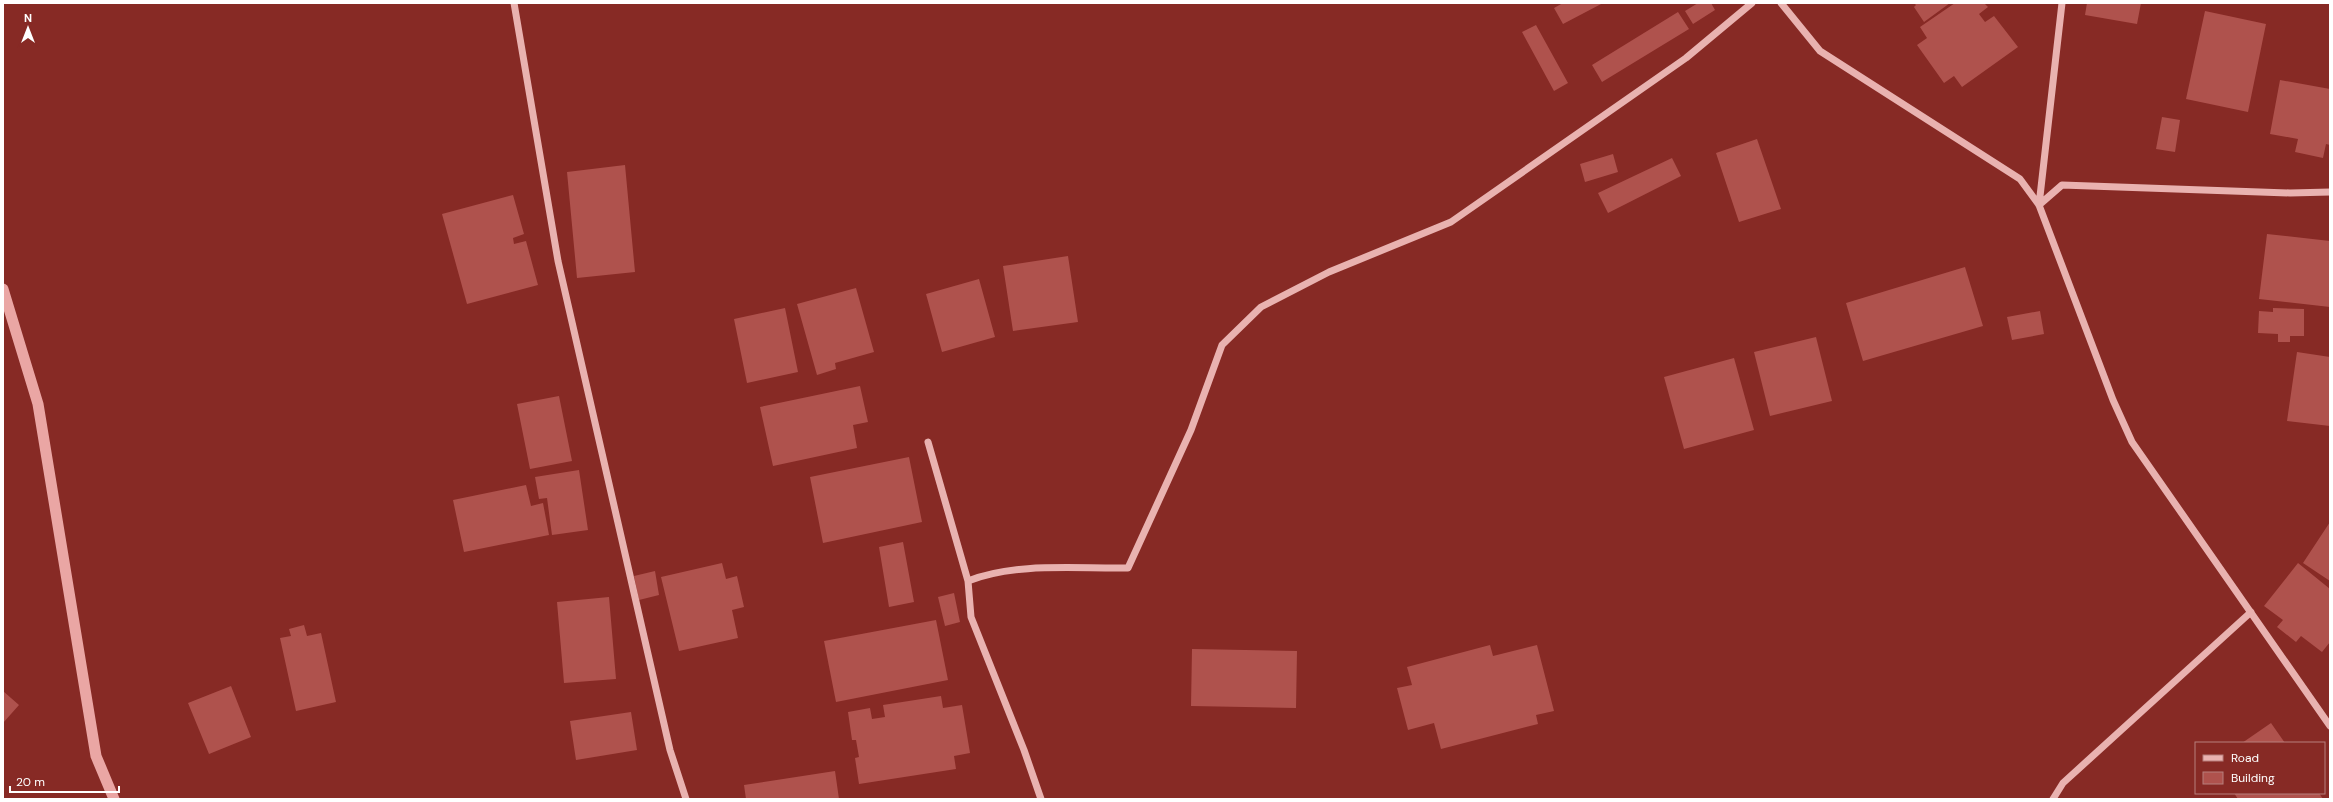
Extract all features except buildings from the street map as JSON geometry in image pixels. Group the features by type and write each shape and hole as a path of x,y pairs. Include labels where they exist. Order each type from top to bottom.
{"street":[{"path":"514,3 558,261 670,750 686,799"},
{"path":"968,581 988,573 1030,570 1128,568 1191,430 1222,345 1261,307 1329,272 1451,222 1686,58 1752,3"},
{"path":"1780,3 1820,51 2020,179 2039,205 2113,400 2132,442 2330,726"},
{"path":"2039,205 2062,3"},
{"path":"2039,205 2062,185 2290,193 2330,192"},
{"path":"928,442 968,581 971,617 1024,750 1041,799"},
{"path":"2053,799 2063,783 2251,612"}],"waterway":[{"path":"3,289 38,404 96,756 114,799"}]}
